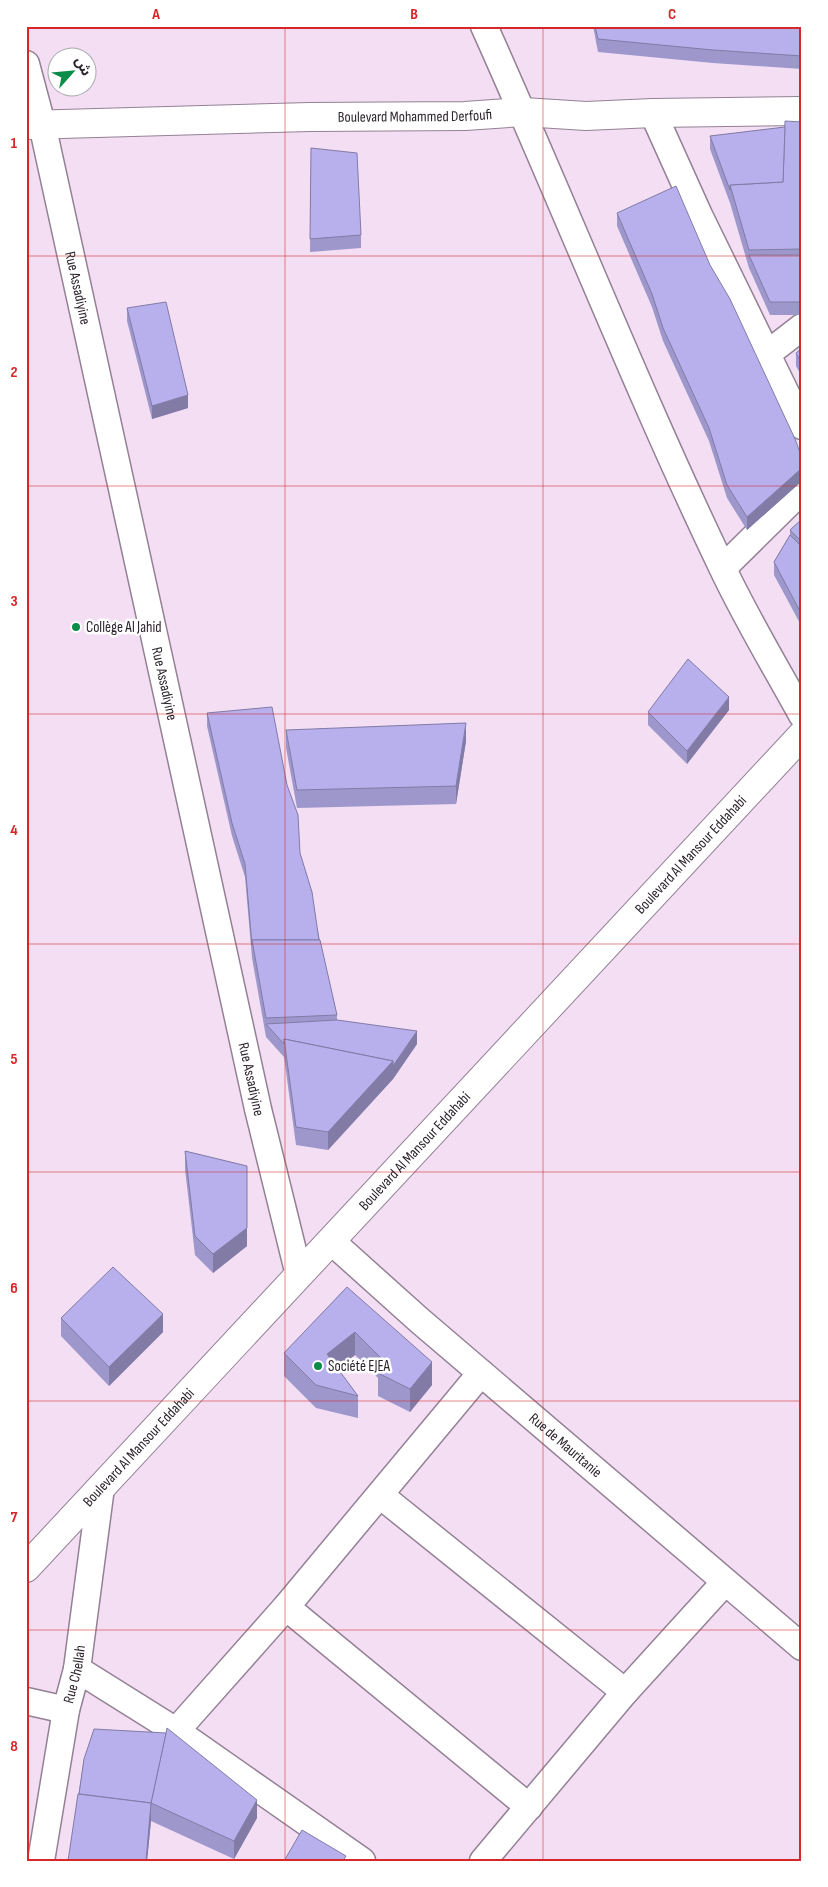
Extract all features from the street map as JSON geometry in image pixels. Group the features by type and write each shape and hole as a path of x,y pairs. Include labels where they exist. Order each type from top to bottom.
{"main road":[{"name":"Boulevard Mohammed Derfoufi","path":"34,124 310,116 465,116 523,112 586,116 653,112 802,111"},
{"name":"Boulevard Al Mansour Eddahabi","path":"26,1568 802,735"}],"street":[{"path":"484,26 523,112 610,320 723,568 802,715"},
{"name":"Rue Assadiyine","path":"26,64 34,124 252,1080 299,1275"},
{"path":"653,112 704,224 802,426"},
{"path":"767,354 802,327"},
{"path":"723,568 802,490"},
{"name":"Rue de Mauritanie","path":"331,1241 481,1373 802,1647"},
{"path":"176,1731 286,1608 481,1373"},
{"name":"Rue Chellah","path":"41,1861 66,1710 77,1670 101,1487"},
{"path":"380,1495 625,1692"},
{"path":"483,1861 625,1692 725,1582"},
{"path":"286,1608 529,1807"},
{"path":"77,1670 176,1731 362,1861"},
{"path":"26,1701 66,1710"}],"building":[{"path":"595,26 802,26 802,56 598,39"},
{"path":"785,121 802,122 802,249 749,250 730,185 783,182"},
{"path":"785,127 783,182 730,185 730,190 710,136"},
{"path":"311,148 357,153 361,235 310,239"},
{"path":"676,186 710,265 730,299 802,458 802,468 747,517 727,485 709,428 663,328 652,294 617,213"},
{"path":"749,255 802,255 802,302 770,302"},
{"path":"166,302 188,395 152,406 127,308"},
{"path":"802,348 802,364 796,353"},
{"path":"802,519 802,542 790,530"},
{"path":"790,535 802,547 802,615 774,562"},
{"path":"688,659 729,697 687,751 648,712"},
{"path":"272,707 287,785 298,815 300,853 312,892 319,940 252,940 252,945 245,864 232,823 207,713"},
{"path":"466,723 456,786 297,790 286,730"},
{"path":"252,940 320,940 337,1015 266,1018"},
{"path":"337,1020 417,1031 393,1066 393,1061 284,1039 284,1044 266,1024"},
{"path":"284,1039 393,1061 328,1132 296,1127"},
{"path":"185,1151 247,1166 247,1228 213,1254 195,1236"},
{"path":"113,1267 163,1314 109,1367 61,1318"},
{"path":"347,1287 432,1362 410,1389 378,1373 384,1361 355,1332 327,1354 358,1396 316,1385 284,1353"},
{"path":"167,1728 257,1800 234,1841 151,1803"},
{"path":"94,1729 166,1733 151,1803 79,1794 84,1759"},
{"path":"78,1794 151,1803 146,1861 68,1861"},
{"path":"302,1830 346,1856 343,1861 284,1861"}],"place":[{"name":"Collège Al Jahid","path":"76,627"},
{"name":"Société EJEA","path":"318,1366"}]}
